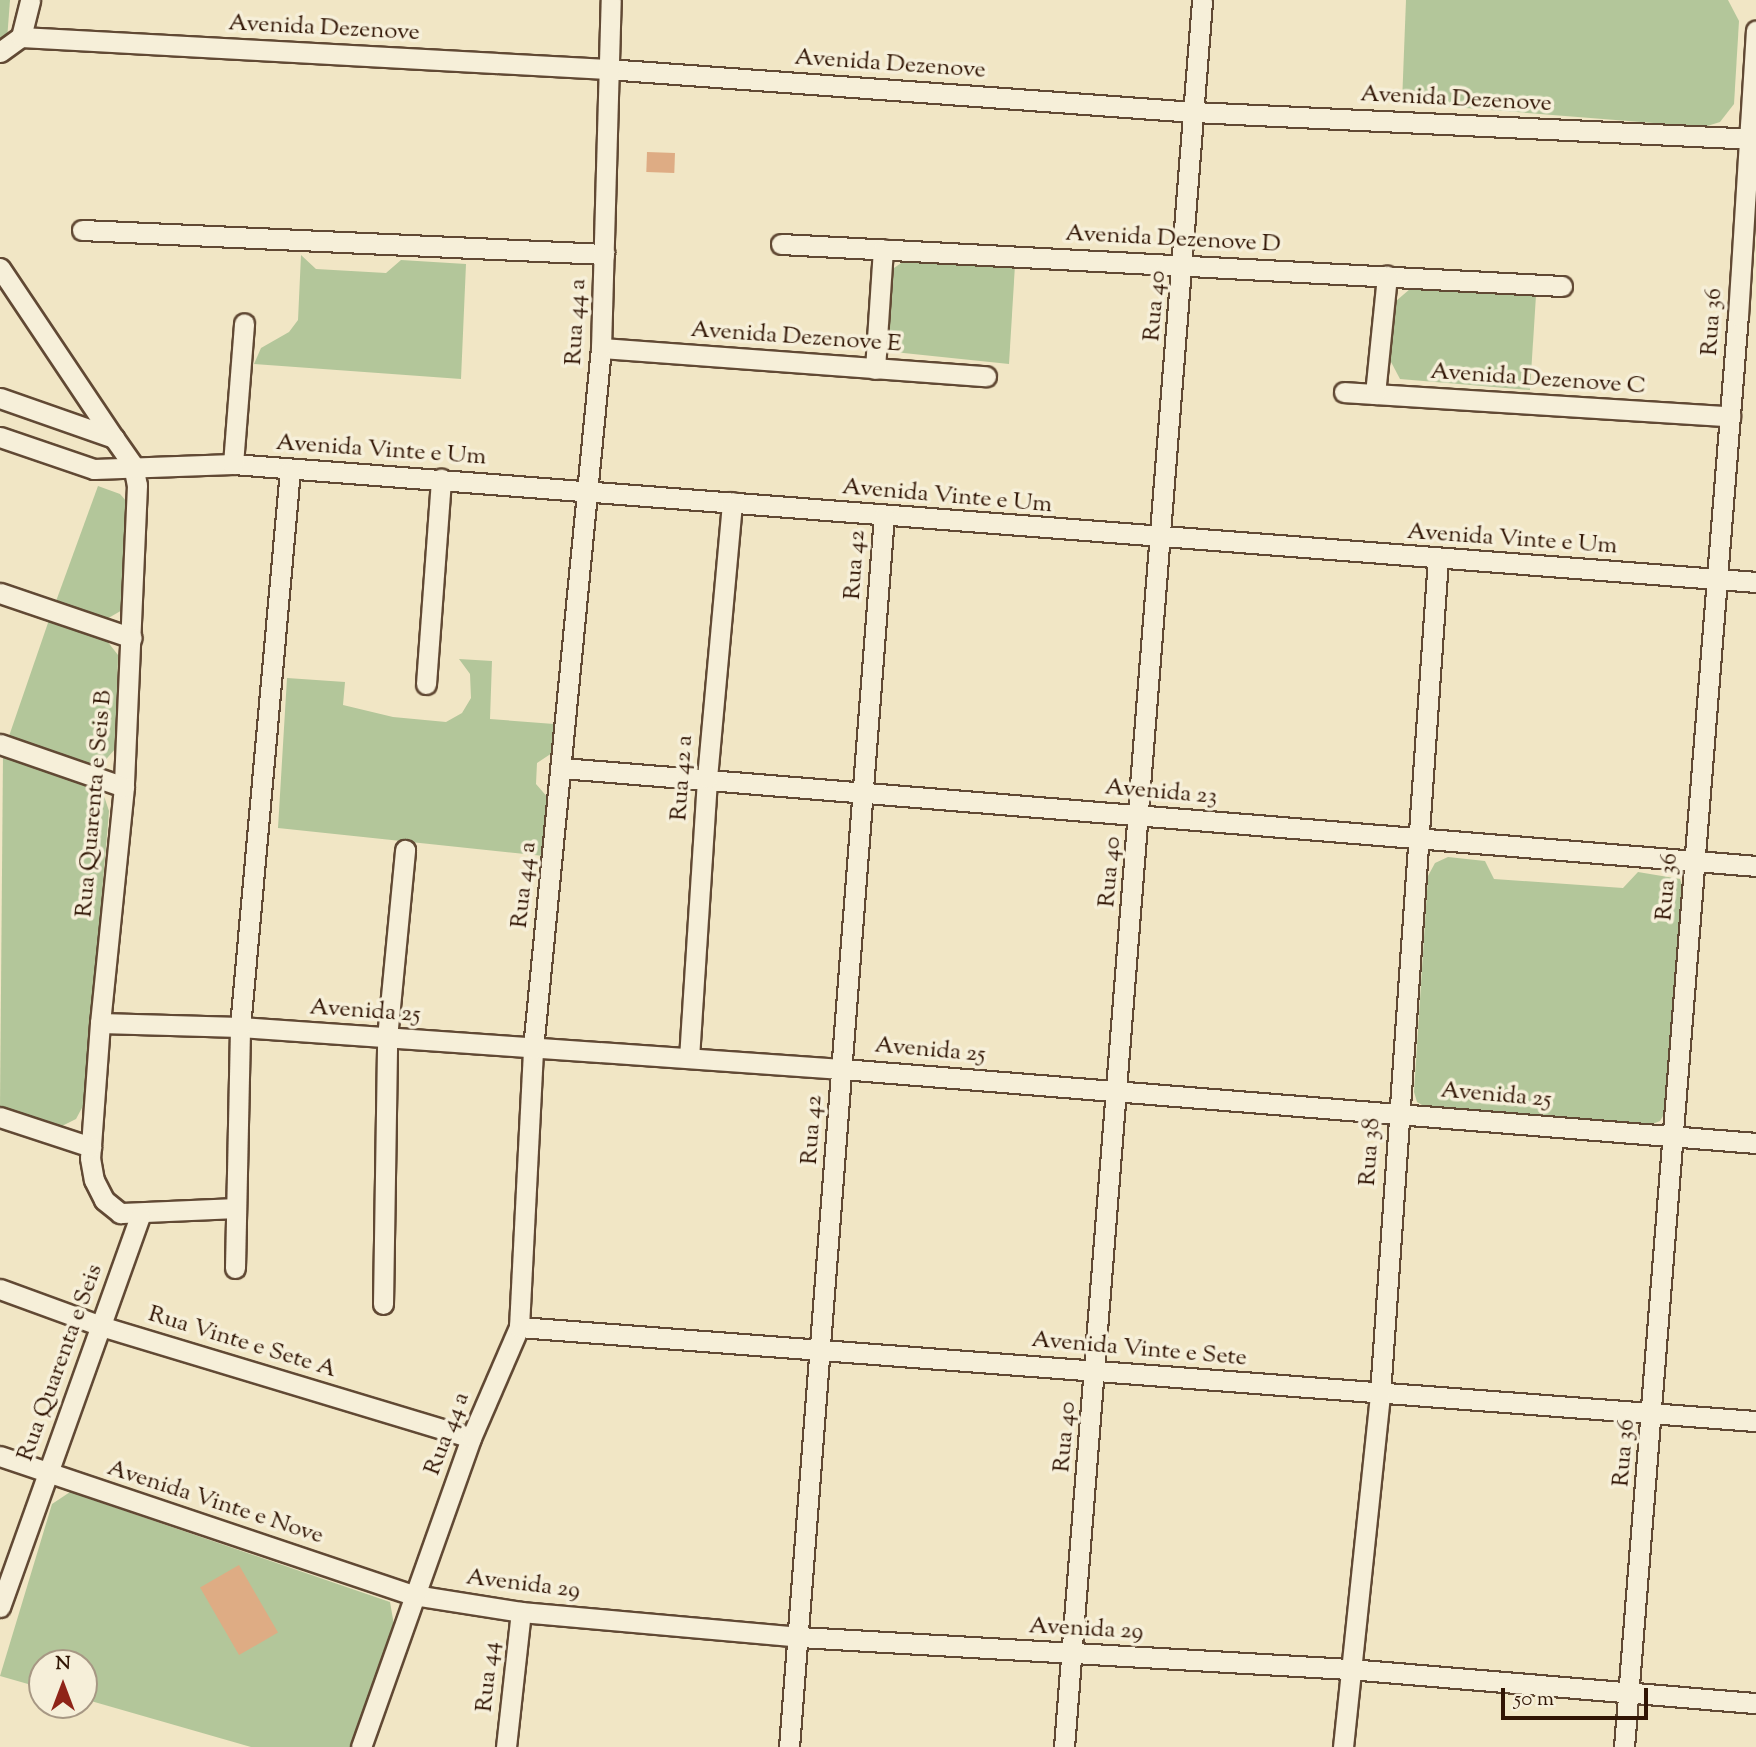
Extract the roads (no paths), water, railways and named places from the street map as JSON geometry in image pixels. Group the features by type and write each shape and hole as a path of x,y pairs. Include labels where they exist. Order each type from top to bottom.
{"street":[{"path":"0,52 21,37 30,0"},
{"name":"Rua 44 a","path":"361,1747 471,1438 519,1326 533,1049 601,348 611,0"},
{"name":"Rua 40","path":"1064,1747 1119,1091 1184,265 1202,0"},
{"name":"Rua 36","path":"1624,1747 1653,1415 1670,1137 1695,862 1730,416 1747,317 1756,31"},
{"name":"Avenida Dezenove","path":"21,37 607,69 1194,112 1752,139"},
{"path":"82,230 604,254"},
{"name":"Avenida Dezenove D","path":"781,244 1562,286"},
{"path":"875,369 883,249"},
{"path":"0,268 133,465"},
{"path":"1375,394 1387,276"},
{"path":"233,464 244,323"},
{"name":"Avenida Dezenove E","path":"601,348 986,376"},
{"name":"Avenida Dezenove C","path":"1344,392 1730,416"},
{"path":"0,398 114,438"},
{"name":"Avenida Vinte e Um","path":"0,437 94,469 133,465 233,464 732,502 1161,540 1756,582"},
{"name":"Rua Quarenta e Seis B","path":"133,465 138,508 124,787 100,1023 91,1169 104,1200 120,1213 140,1216"},
{"path":"235,1268 233,1208 240,1027 290,470"},
{"path":"426,684 441,479"},
{"name":"Rua 42 a","path":"689,1058 707,778 732,502"},
{"name":"Rua 42","path":"789,1747 800,1637 842,1069 866,791 884,516"},
{"name":"Rua 38","path":"1343,1747 1349,1669 1380,1394 1438,559"},
{"path":"0,593 132,638"},
{"path":"0,744 124,787"},
{"name":"Avenida 23","path":"562,768 1756,866"},
{"path":"383,1304 387,1038 405,850"},
{"name":"Avenida 25","path":"100,1023 240,1027 842,1069 1399,1111 1756,1143"},
{"path":"0,1116 91,1147"},
{"path":"140,1216 233,1208"},
{"name":"Rua Quarenta e Seis","path":"0,1607 47,1473 104,1327 140,1216"},
{"name":"Rua Vinte e Sete A","path":"0,1289 104,1327 471,1438"},
{"name":"Avenida Vinte e Sete","path":"519,1326 1756,1421"},
{"name":"Avenida Vinte e Nove","path":"0,1456 414,1595"},
{"name":"Avenida 29","path":"414,1595 521,1612 800,1637 1349,1669 1756,1703"},
{"name":"Rua 44","path":"506,1747 521,1612"}]}
